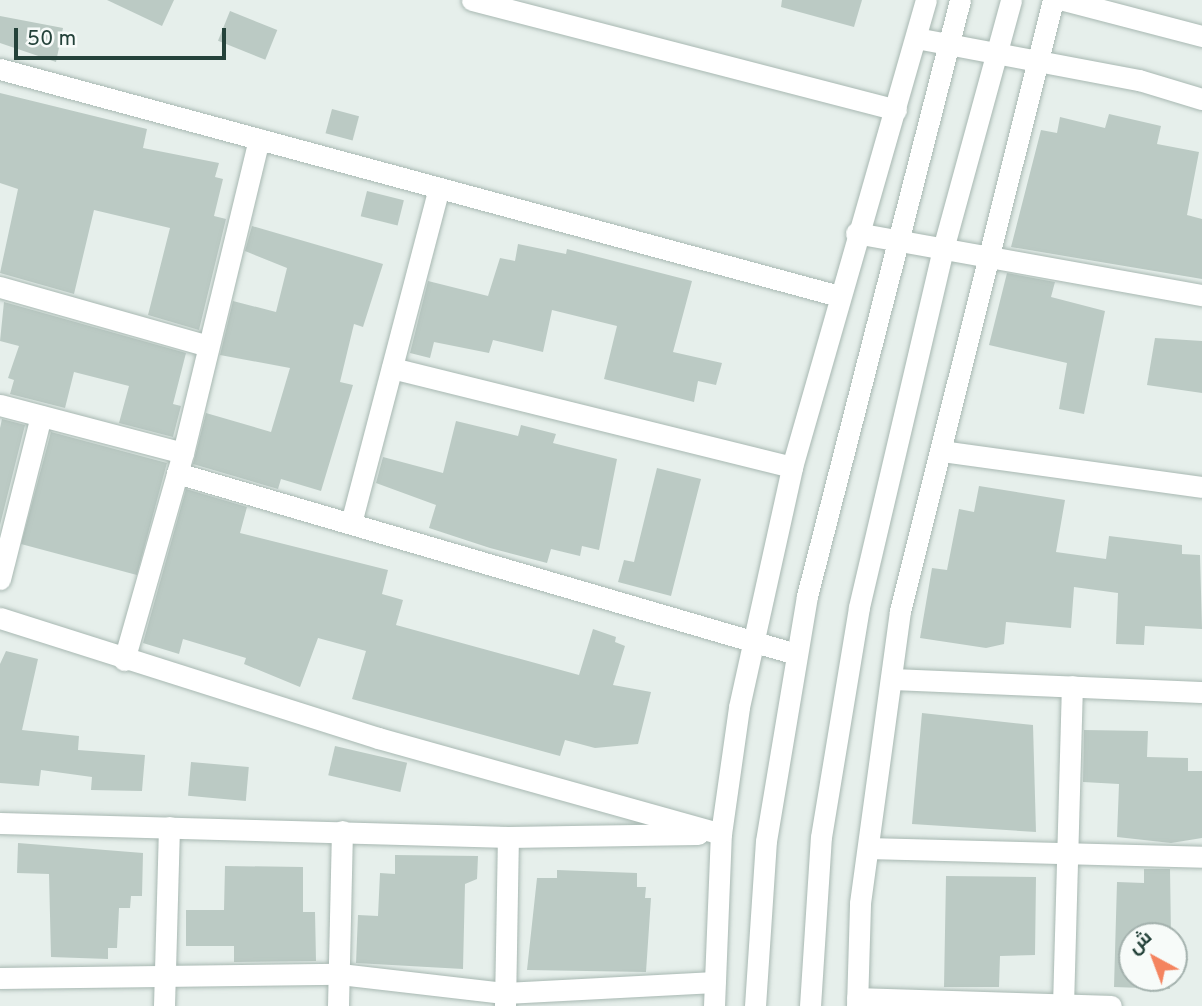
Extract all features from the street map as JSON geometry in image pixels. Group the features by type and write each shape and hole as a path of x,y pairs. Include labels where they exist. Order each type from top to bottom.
{"street":[{"path":"472,0 896,110"},
{"path":"714,1006 721,834 753,644 792,467 856,233 896,110 926,0"},
{"path":"755,1006 766,841 796,654 896,241 960,0"},
{"path":"810,1006 821,836 844,683 943,249 1011,0"},
{"path":"1053,0 900,611 868,848 857,1002 1111,1006"},
{"path":"1063,0 1202,36"},
{"path":"916,38 1038,59 1202,99"},
{"path":"0,69 839,296"},
{"path":"124,660 180,463 259,139"},
{"path":"351,523 439,188"},
{"path":"856,233 1202,295"},
{"path":"0,287 208,346"},
{"path":"392,368 792,467"},
{"path":"0,405 41,416 351,523 753,644 796,654"},
{"path":"0,579 41,416"},
{"path":"942,451 1202,487"},
{"path":"0,618 124,660 721,834"},
{"path":"891,679 1202,692"},
{"path":"1063,1005 1072,686"},
{"path":"0,823 508,837 721,834"},
{"path":"164,1006 169,827"},
{"path":"338,1006 342,831"},
{"path":"505,999 508,837"},
{"path":"868,848 1202,856"},
{"path":"0,978 340,974 505,999 715,982"}],"building":[{"path":"107,0 174,0 162,26"},
{"path":"782,0 862,0 854,27 781,7"},
{"path":"230,11 277,30 265,60 218,41"},
{"path":"0,16 63,28 56,62 0,43"},
{"path":"0,93 147,129 143,148 219,163 215,177 223,179 214,216 226,219 199,330 148,315 170,228 94,210 74,294 0,273 18,189 0,183"},
{"path":"332,109 359,116 353,140 326,133"},
{"path":"1109,114 1161,126 1157,144 1199,152 1187,215 1202,219 1202,279 1011,247 1041,130 1057,133 1060,117 1105,128"},
{"path":"367,191 404,200 398,225 361,216"},
{"path":"252,226 383,264 363,327 354,324 340,382 353,385 321,491 281,479 278,489 193,464 206,413 271,432 290,368 220,355 233,301 276,312 287,268 245,251"},
{"path":"518,244 566,254 567,249 692,281 673,352 722,363 716,385 698,381 694,402 604,379 617,326 552,310 543,352 493,340 489,353 434,342 430,358 410,353 428,281 488,296 500,258 515,261"},
{"path":"1007,273 1055,282 1051,297 1105,311 1084,414 1059,409 1067,363 989,345"},
{"path":"4,302 186,353 173,404 181,406 173,437 119,423 129,386 74,372 65,408 10,394 14,380 8,378 19,346 0,341"},
{"path":"1155,338 1202,341 1202,393 1147,385"},
{"path":"2,419 25,425 0,525 0,428"},
{"path":"456,421 518,436 521,425 556,434 553,443 617,459 599,550 582,546 580,556 551,549 547,563 490,548 429,528 436,505 376,483 383,457 443,473"},
{"path":"51,432 167,463 137,575 21,544"},
{"path":"657,468 701,479 671,596 618,582 624,560 634,562"},
{"path":"979,486 1065,500 1056,552 1106,559 1109,536 1182,545 1182,554 1200,555 1202,629 1145,626 1144,645 1116,644 1118,593 1074,587 1071,628 1006,622 1004,644 986,648 920,638 932,568 947,570 959,509 974,512"},
{"path":"186,489 247,507 240,533 388,570 382,594 403,600 396,625 579,675 593,629 616,637 615,642 625,646 613,685 651,692 638,744 595,748 565,740 560,756 352,699 366,651 318,638 300,687 244,664 246,658 183,639 179,654 143,643"},
{"path":"6,651 38,659 22,730 79,736 78,750 145,755 142,791 91,790 92,777 41,770 39,786 0,783 0,664"},
{"path":"922,713 1033,725 1036,832 912,824"},
{"path":"1084,730 1148,731 1147,757 1188,758 1188,771 1202,771 1202,838 1171,843 1117,837 1119,784 1083,782"},
{"path":"335,746 407,763 400,792 328,775"},
{"path":"191,762 249,767 246,801 188,796"},
{"path":"18,843 143,853 142,896 131,896 130,908 119,908 117,948 108,948 108,959 51,957 49,874 17,873"},
{"path":"395,855 478,856 477,879 465,884 463,969 356,963 358,915 378,916 380,873 395,874"},
{"path":"225,866 303,867 303,912 315,912 316,961 234,962 234,946 186,946 186,910 224,910"},
{"path":"1144,869 1170,869 1171,922 1118,922 1118,987 1114,987 1117,882 1144,883"},
{"path":"557,870 637,873 637,887 646,887 645,898 651,898 646,972 527,970 537,878 557,878"},
{"path":"946,876 1036,877 1035,955 1000,956 999,987 944,987"}]}
